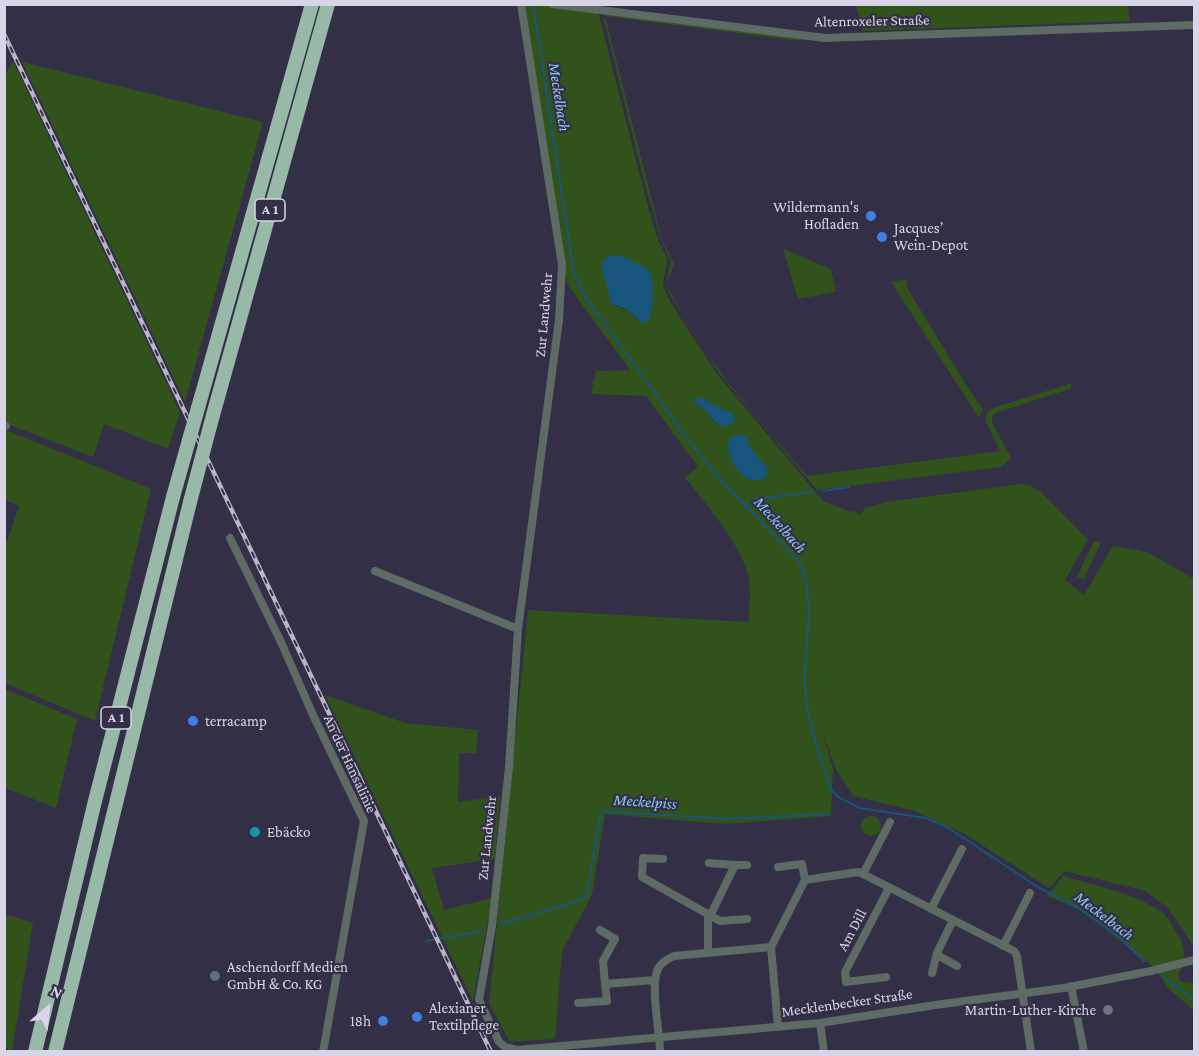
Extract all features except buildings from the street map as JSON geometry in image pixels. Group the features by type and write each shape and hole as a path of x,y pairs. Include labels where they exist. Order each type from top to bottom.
{"highway":[{"name":"A 1","path":"34,1052 95,801 173,497 312,4"},
{"name":"A 1","path":"55,1052 190,502 328,4"}],"street":[{"name":"Zur Landwehr","path":"501,1044 479,1000 494,902 508,767 518,629 559,320 562,265 521,4"},
{"name":"Altenroxeler Straße","path":"552,4 825,38 1194,25"},
{"name":"An der Hansalinie","path":"230,538 364,821 323,1052"},
{"path":"375,571 518,629"},
{"path":"863,874 890,822"},
{"path":"931,909 962,849"},
{"path":"663,859 643,858 642,877 720,921 747,919"},
{"path":"709,863 747,865"},
{"path":"708,914 712,912 735,864"},
{"path":"778,867 802,864 805,880 771,947 778,1027"},
{"path":"805,880 858,872 1014,951 1017,956 1031,1052"},
{"name":"Am Dill","path":"886,977 846,982 846,972 889,888"},
{"path":"1003,946 1030,892"},
{"path":"708,914 708,953"},
{"path":"932,973 937,953 953,920"},
{"path":"578,1003 607,1001 603,961 615,939 600,930"},
{"path":"660,1052 654,980 658,968 664,961 674,956 771,947"},
{"path":"937,953 957,966"},
{"name":"Mecklenbecker Straße","path":"501,1044 511,1050 517,1050 820,1023 1071,986 1194,960"},
{"path":"605,984 654,980"},
{"path":"1071,986 1084,1052"},
{"path":"820,1023 824,1052"}],"green space":[{"path":"525,5 598,12 649,211 667,259 663,283 667,297 716,373 823,501 851,512 853,510 860,515 865,508 887,502 1020,484 1031,486 1041,492 1088,540 1065,580 1084,595 1113,546 1147,552 1194,579 1194,947 1168,908 1145,891 1065,871 1049,888 965,834 914,811 853,796 836,769 821,729 833,768 831,816 724,824 605,814 592,895 562,951 555,1039 510,1042 489,1004 528,610 749,622 750,596 747,571 736,546 685,477 698,467 646,396 591,394 596,371 630,370 567,284","holes":["652,279 651,315 647,321 639,322 629,311 610,302 610,293","703,398 717,408 731,413 721,426 709,415"]},
{"path":"856,5 1128,5 1130,21 862,31"},
{"path":"606,13 863,41 792,40 605,16"},
{"path":"605,16 662,240 674,264 667,283 671,262 661,239 643,177 604,20"},
{"path":"13,61 180,412 168,449 104,424 93,457 5,423 4,77"},
{"path":"22,62 263,122 185,402"},
{"path":"783,249 831,269 836,292 798,299"},
{"path":"907,279 906,286 983,409 979,418 891,282"},
{"path":"668,286 680,311 683,316 669,293"},
{"path":"701,345 730,385 807,476 1000,451 986,422 986,414 993,408 1072,383 1070,389 995,413 992,422 1011,458 1001,467 817,490 718,372"},
{"path":"6,430 151,489 95,721 5,683 5,548 19,506 5,500 4,435"},
{"path":"1094,541 1101,542 1084,579 1077,577"},
{"path":"4,689 77,719 56,808 5,788"},
{"path":"325,695 405,723 478,730 476,753 459,753 458,802 500,796 495,859 432,868 444,910 492,898 473,1001"},
{"path":"871,816 878,819 881,826 878,833 871,836 864,833 861,826 864,819"},
{"path":"1063,876 1128,895 1165,915 1183,945 1183,961 1178,975 1181,982 1194,983 1194,1011 1168,988 1154,967 1080,909 1047,896"},
{"path":"5,914 33,923 12,1051 5,1047"}],"water":[{"path":"618,255 641,265 651,274 652,303 651,314 647,322 641,322 628,310 610,302 602,262 609,256"},
{"path":"699,397 731,413 735,417 733,423 724,426 718,424 705,410 694,403"},
{"path":"740,434 746,436 750,447 768,469 766,478 752,481 741,474 732,463 728,450 729,443 731,437"}],"waterway":[{"name":"Meckelbach","path":"533,4 574,274 587,299 695,449 721,480 799,561 809,607 805,670 806,698 830,789 838,797 860,808 926,818 947,827 1036,886 1078,908 1117,935 1144,961"},
{"path":"823,491 849,487"},
{"path":"748,507 755,499 813,492"},
{"name":"Meckelpiss","path":"502,924 586,898 601,811 724,819 829,814"},
{"name":"Meckelpiss","path":"426,941 483,931"},
{"name":"Meckelbach","path":"1161,975 1194,1000"}],"railway":[{"path":"4,34 491,1052"}],"place":[{"name":"Wildermann's Hofladen","path":"871,216"},
{"name":"Jacques’ Wein-Depot","path":"882,237"},
{"name":"terracamp","path":"193,721"},
{"name":"Ebäcko","path":"255,832"},
{"name":"Aschendorff Medien GmbH & Co. KG","path":"215,976"},
{"name":"Martin-Luther-Kirche","path":"1108,1010"},
{"name":"Alexianer Textilpflege","path":"417,1017"},
{"name":"18h","path":"383,1021"}]}
